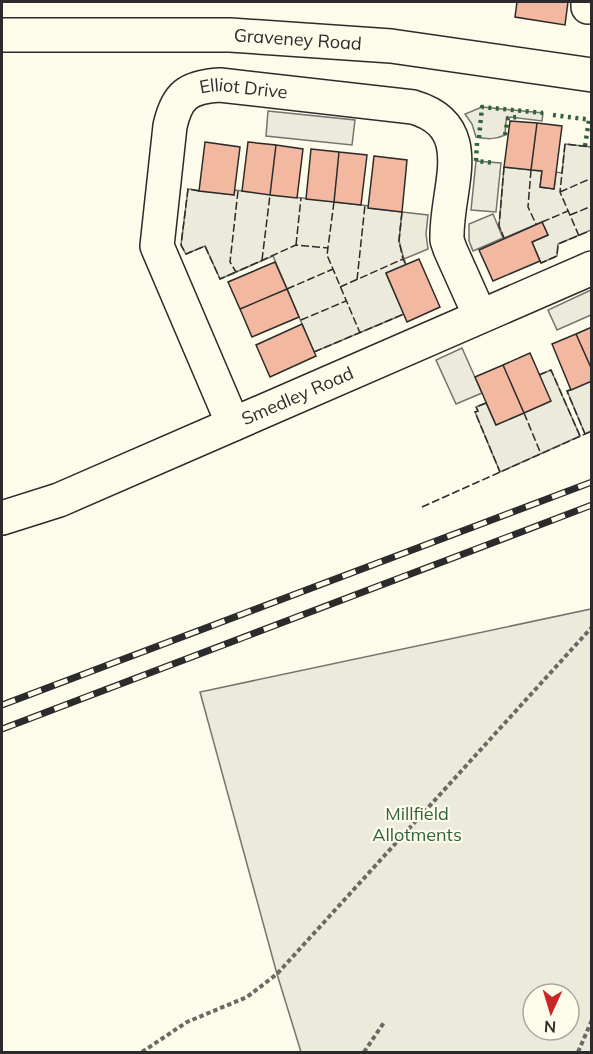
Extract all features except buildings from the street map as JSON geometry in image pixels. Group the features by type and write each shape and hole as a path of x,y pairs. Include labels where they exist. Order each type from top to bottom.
{"street":[{"name":"Graveney Road","path":"2,35 230,35 413,49 591,75"},
{"name":"Elliot Drive","path":"233,424 157,246 170,126 181,98 190,90 220,85 413,107 430,112 452,135 455,151 447,240 480,316"},
{"name":"Smedley Road","path":"2,518 59,500 591,268"}],"path":[{"path":"142,1053 188,1022 246,997 277,974 591,627"},
{"path":"578,1053 591,1020"},
{"path":"364,1053 385,1021"}],"green space":[{"path":"482,107 543,113 542,121 510,117 506,121 505,135 491,139 476,137 472,124 465,114"},
{"path":"565,144 591,147 591,230 558,244 557,256 541,263 532,242 548,235 542,222 504,238 499,226 504,167 542,171 540,187 554,189 556,172 562,173"},
{"path":"188,189 234,195 235,190 402,212 399,241 406,265 386,274 404,314 314,352 273,256 220,279 205,246 186,254 181,245"},
{"path":"551,370 580,436 500,472 475,412 478,411 476,407 486,403 496,425 550,401 539,375"},
{"path":"591,381 591,431 585,434 567,391"},
{"name":"Millfield Allotments","path":"591,609 591,1052 301,1052 277,974 200,692"}],"shaded area":[{"path":"268,111 355,120 352,145 266,136"},
{"path":"476,161 501,163 496,212 471,210"},
{"path":"402,212 428,215 426,234 428,249 404,259 399,241"},
{"path":"493,214 503,238 473,251 469,241 469,224"},
{"path":"591,290 591,315 557,330 548,310"},
{"path":"462,348 482,393 456,404 436,360"}],"railway":[{"path":"2,705 592,482"},
{"path":"2,729 592,505"}],"hedge":[{"path":"479,138 482,107 543,113"},
{"path":"553,115 592,120"},
{"path":"505,135 508,118 517,117"},
{"path":"585,146 589,120"},
{"path":"477,143 476,161 495,163"}],"fence":[{"path":"579,236 560,192 565,144 592,147"},
{"path":"504,167 499,226 504,238"},
{"path":"531,170 528,207 536,224"},
{"path":"560,192 592,178"},
{"path":"199,191 188,189 181,245 186,254 205,246 220,279 236,272"},
{"path":"238,191 230,262 236,272 296,245 328,248"},
{"path":"262,260 270,195"},
{"path":"296,245 301,198"},
{"path":"334,202 327,255 360,333"},
{"path":"357,280 365,205"},
{"path":"570,215 592,206"},
{"path":"542,222 568,211"},
{"path":"402,212 399,241 403,259"},
{"path":"540,261 541,263 557,256 558,244 592,230"},
{"path":"340,287 403,259 406,265"},
{"path":"287,289 333,269"},
{"path":"301,320 346,301"},
{"path":"314,352 404,314"},
{"path":"539,375 551,370 580,436"},
{"path":"571,390 567,391 585,434"},
{"path":"486,403 476,407 478,411 475,412 500,472"},
{"path":"524,413 541,454"},
{"path":"422,507 592,431"}]}
